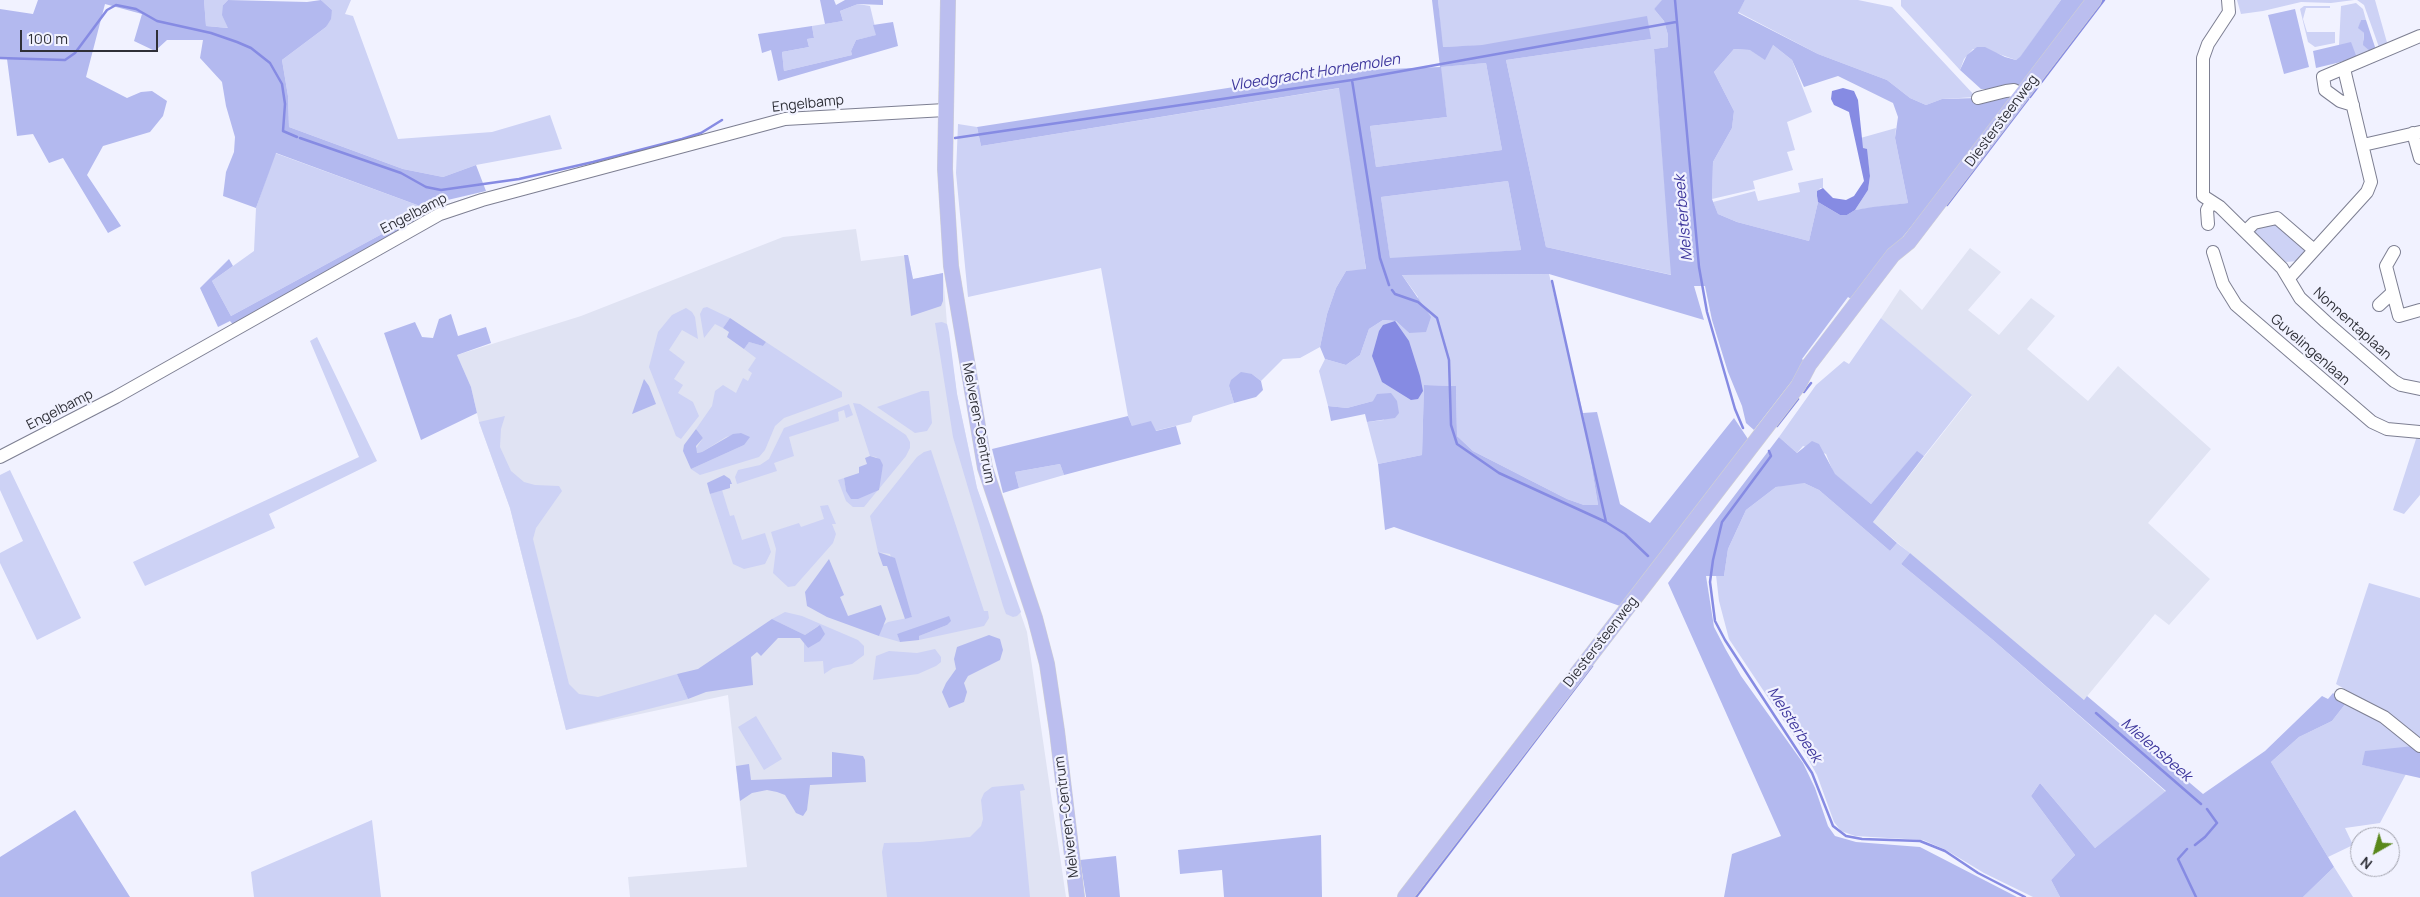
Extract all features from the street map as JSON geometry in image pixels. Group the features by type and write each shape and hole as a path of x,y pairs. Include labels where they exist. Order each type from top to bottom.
{"main road":[{"name":"Melveren-Centrum","path":"948,0 944,169 950,258 980,446 992,490 1042,644 1052,694 1077,897"},
{"name":"Diestersteenweg","path":"1404,897 1798,386 1809,365 1886,264 1909,242 2094,0"}],"street":[{"path":"2208,224 2207,210 2211,203 2203,196 2201,72 2208,44 2229,12 2228,0"},
{"path":"2353,105 2340,101 2325,90 2322,82 2323,77 2327,73 2344,70 2420,36"},
{"path":"2289,278 2367,192 2371,182 2344,70"},
{"path":"1978,98 2014,90 2022,94"},
{"name":"Engelbamp","path":"0,458 116,398 440,214 491,198 785,119 944,110"},
{"path":"2363,145 2417,132 2420,158"},
{"name":"Nonnentaplaan","path":"2211,203 2220,207 2282,268 2300,298 2381,370 2401,385 2420,389"},
{"path":"2246,231 2254,224 2277,218 2314,250"},
{"name":"Guvelingenlaan","path":"2213,252 2228,295 2252,319 2372,422 2387,429 2420,432"},
{"path":"2394,252 2386,263 2399,316 2420,310"},
{"path":"2379,305 2392,293"},
{"path":"2341,695 2384,717 2420,746"}],"shaded area":[{"path":"38,0 204,0 206,26 228,28 222,15 223,5 228,0 307,2 321,0 332,10 331,19 326,27 282,60 288,96 289,127 403,169 443,177 476,165 486,191 439,202 437,212 235,327 230,321 218,327 200,288 229,259 233,266 212,281 231,316 428,209 276,153 256,208 223,196 226,172 234,152 235,137 226,106 222,82 200,58 203,40 167,40 155,51 134,41 142,14 105,4 86,77 127,98 141,92 152,91 167,101 163,116 150,132 103,146 87,175 121,226 108,233 63,158 49,163 33,134 17,136 7,59 0,59 0,9 33,14"},
{"path":"204,0 228,0 223,5 229,28 206,26"},
{"path":"321,0 351,0 345,14 353,16 398,139 492,132 550,115 562,149 476,165 443,177 403,169 289,127 288,96 282,60 326,27 332,10"},
{"path":"820,0 834,0 836,5 845,0 883,0 883,5 858,4 840,11 843,21 825,24"},
{"path":"1432,0 1438,0 1443,47 1482,45 1647,16 1651,39 1506,60 1546,247 1671,275 1654,49 1668,47 1668,35 1664,21 1654,9 1662,0 1745,0 1738,13 1818,54 1887,80 1910,98 1926,105 1942,99 2013,97 1928,207 1885,258 1854,301 1848,297 1802,359 1806,363 1754,430 1746,423 1742,406 1728,372 1712,320 1705,286 1694,286 1704,320 1549,274 1402,275 1431,317 1426,332 1409,333 1396,321 1383,320 1369,329 1360,355 1346,365 1325,359 1320,347 1327,314 1336,288 1346,271 1366,269 1339,88 981,146 977,127 1337,71 1440,67","holes":["1773,45 1792,60 1804,87 1838,76 1893,103 1898,117 1895,138 1908,203 1855,210 1847,215 1840,215 1818,202 1809,241 1737,222 1718,214 1712,199 1713,162 1732,128 1734,111 1714,72 1734,49 1750,50 1765,60","1486,63 1502,150 1376,167 1370,126 1447,117 1441,67","1508,181 1521,250 1390,258 1381,197"]},
{"path":"1438,0 1663,0 1654,9 1664,21 1668,35 1668,47 1654,49 1672,275 1546,247 1506,60 1651,39 1442,47"},
{"path":"1745,0 1858,0 1892,7 1976,97 1942,99 1926,105 1910,98 1887,80 1818,54 1738,12"},
{"path":"1901,0 2061,0 2020,58 2016,60 1996,53 1973,49 1964,59 1960,70 1901,6"},
{"path":"2061,0 2087,0 2025,82 2015,89 1981,89 1960,70 1967,55 1977,47 1985,47 2016,60"},
{"path":"2237,0 2354,0 2331,3 2301,2 2241,14"},
{"path":"2357,0 2375,0 2388,46 2380,50 2364,5"},
{"path":"2356,3 2363,9 2366,20 2361,20 2359,28 2364,33 2363,40 2371,52 2357,58 2339,45 2341,6"},
{"path":"858,4 870,6 877,35 856,40 851,51 852,55 784,71 782,52 809,47 807,39 814,38 812,26 843,21 840,11"},
{"path":"2304,6 2330,6 2330,8 2306,8 2303,19 2307,32 2335,32 2335,43 2315,47 2308,42 2300,9"},
{"path":"2295,9 2309,67 2284,74 2268,15"},
{"path":"2361,20 2366,20 2376,50 2371,52 2363,45 2364,33 2358,28"},
{"path":"893,22 898,46 778,81 771,50 762,53 758,34 812,26 814,38 807,39 809,47 782,52 784,71 852,55 851,51 856,40 876,35 873,25"},
{"path":"2351,42 2357,58 2316,68 2313,51"},
{"path":"1773,45 1792,60 1812,112 1787,122 1795,150 1787,152 1793,170 1753,181 1755,189 1712,199 1713,162 1732,128 1734,111 1714,72 1734,49 1750,50"},
{"path":"1486,63 1502,150 1376,167 1370,126 1447,117 1440,67"},
{"path":"1340,88 1366,270 1346,271 1336,288 1327,314 1320,347 1300,358 1283,359 1261,381 1252,374 1229,386 1234,403 1193,416 1191,422 1155,431 1132,426 1128,416 1101,268 968,297 956,173 958,124 977,127 981,146"},
{"path":"1896,128 1895,138 1908,203 1855,210 1868,190 1870,176 1868,161 1857,139"},
{"path":"275,153 428,209 231,316 212,281 254,251 256,208"},
{"path":"1823,178 1823,188 1820,188 1817,196 1818,202 1809,241 1737,222 1718,214 1713,202 1755,191 1758,201 1800,192 1798,183"},
{"path":"1508,181 1521,250 1390,259 1381,197"},
{"path":"2276,223 2308,250 2298,261 2286,262 2255,233 2255,229"},
{"path":"856,229 861,261 908,255 913,279 943,273 947,324 957,394 977,488 1027,632 1066,897 630,897 628,877 747,867 728,695 566,730 510,508 479,422 471,387 457,355 581,316 783,237"},
{"path":"1970,248 2001,272 1968,310 1999,335 2031,298 2055,316 2027,349 2088,401 2118,366 2211,449 2148,523 2210,579 2169,625 2155,614 2084,700 1873,522 1972,396 1881,318 1900,289 1922,310"},
{"path":"904,255 908,255 913,279 943,273 943,301 941,306 911,316"},
{"path":"1549,274 1583,413 1598,505 1584,505 1567,499 1473,451 1457,436 1456,386 1424,385 1422,455 1378,464 1367,422 1384,420 1373,401 1347,408 1328,406 1319,371 1325,359 1346,365 1360,355 1369,329 1383,320 1396,321 1409,333 1418,297 1402,275"},
{"path":"707,307 730,318 723,328 715,324 704,338 700,314 703,308"},
{"path":"686,308 695,317 698,339 682,330 669,350 685,362 674,379 683,385 678,393 693,402 699,416 681,439 676,436 649,367 658,332 672,315"},
{"path":"451,314 458,336 486,327 491,343 457,355 471,387 477,413 421,440 384,333 415,322 422,337 433,338 439,319"},
{"path":"730,318 766,342 763,346 749,342 744,349 727,337 729,332 723,328"},
{"path":"1881,318 1972,395 1924,456 1917,452 1871,504 1834,474 1826,454 1803,446 1797,453 1779,437 1816,385 1844,361 1849,364"},
{"path":"942,322 947,324 949,332 957,394 977,488 1021,612 1013,617 1006,614 1003,606 953,437 935,323"},
{"path":"317,337 377,461 269,514 275,528 145,586 133,562 359,457 310,341"},
{"path":"749,342 763,346 766,342 842,392 842,397 784,418 775,426 765,450 759,457 700,475 691,469 744,445 741,433 726,437 702,452 696,453 695,450 703,438 696,429 712,406 715,391 723,385 736,393 743,378 748,381 752,373 748,370 756,358 744,349"},
{"path":"1241,372 1252,374 1261,381 1263,390 1256,397 1234,403 1229,386 1231,380"},
{"path":"644,379 656,404 632,414"},
{"path":"1424,385 1456,386 1457,436 1473,451 1567,499 1584,505 1598,505 1583,413 1597,412 1620,504 1650,523 1734,418 1748,439 1620,606 1394,527 1385,530 1378,464 1422,455"},
{"path":"922,391 929,391 932,423 927,431 915,433 877,407"},
{"path":"1391,393 1397,401 1399,413 1395,418 1367,422 1365,414 1331,421 1328,406 1347,408 1373,401 1377,394"},
{"path":"853,403 860,404 906,435 910,442 910,448 906,456 864,507 853,507 846,501 838,480 844,478 846,491 880,478 883,465 876,457 870,456"},
{"path":"849,404 853,415 846,418 844,410 838,412 839,421 789,437 794,456 774,463 777,471 737,484 735,477 738,470 760,465 769,459 784,428"},
{"path":"505,416 501,429 500,447 511,471 524,482 535,485 559,486 562,491 536,528 533,539 569,684 579,694 598,697 677,674 688,699 566,730 510,508 479,422"},
{"path":"1128,416 1132,426 1151,421 1156,431 1176,426 1181,444 1064,475 1060,464 1015,472 1019,488 1003,493 992,449"},
{"path":"696,429 703,438 696,446 697,453 733,434 741,433 750,437 744,445 691,469 683,451 684,445"},
{"path":"2417,436 2420,436 2420,495 2404,514 2393,510"},
{"path":"1779,437 1797,453 1812,441 1819,444 1835,474 1871,504 1917,451 1924,456 1873,522 1897,543 1890,551 1819,490 1804,483 1776,487 1746,510 1728,549 1724,576 1706,576 1714,627 1741,676 1803,763 1815,788 1828,826 1835,836 1856,842 1920,847 2017,897 1724,897 1732,854 1781,836 1668,583"},
{"path":"931,450 984,611 988,611 989,618 984,626 919,640 919,636 947,625 897,634 900,642 879,636 882,626 888,622 912,617 890,554 878,552 870,516 917,457"},
{"path":"870,456 880,459 883,465 879,490 858,499 851,499 846,491 844,478 859,473 859,467 867,464 865,458"},
{"path":"1060,464 1064,475 1019,488 1015,472"},
{"path":"10,470 81,618 37,640 0,563 0,553 23,541 0,490 0,475"},
{"path":"724,475 730,479 732,484 730,484 730,488 710,494 707,483"},
{"path":"1793,483 1804,483 1819,490 1890,551 1897,543 1910,553 1901,564 1993,640 2166,792 2095,848 2040,783 2031,796 2075,855 2051,880 2060,897 2033,897 1984,873 1946,850 1923,840 1855,836 1841,831 1834,822 1817,775 1803,750 1729,639 1719,601 1716,575 1724,576 1728,549 1746,510 1776,487"},
{"path":"722,490 730,516 734,515 742,540 765,533 771,552 765,564 744,569 733,564 710,494"},
{"path":"828,505 836,524 832,524 836,534 833,543 795,586 788,587 773,573 776,549 771,532 799,523 801,527 824,519 820,506"},
{"path":"878,552 895,558 912,617 905,619 887,566 883,566"},
{"path":"1910,553 2084,700 2087,696 2203,794 2265,751 2322,696 2328,699 2333,693 2346,703 2332,721 2299,737 2271,762 2334,867 2303,897 2060,897 2051,880 2075,855 2031,796 2040,783 2095,848 2166,791 1993,640 1901,564"},
{"path":"829,559 844,595 840,597 848,616 881,605 886,619 879,636 827,617 807,606 805,592"},
{"path":"2369,583 2420,598 2420,740 2372,705 2336,684"},
{"path":"785,612 802,616 858,640 864,646 864,655 852,664 833,668 824,674 823,661 804,662 804,643 808,648 818,626 805,635 772,619"},
{"path":"949,616 951,621 947,625 919,636 919,640 900,642 897,634"},
{"path":"772,619 805,635 820,625 825,634 820,641 808,648 800,638 778,638 761,656 757,652 751,657 753,685 706,692 688,699 677,674 698,669"},
{"path":"989,635 1000,639 1003,650 1000,660 968,676 964,683 967,692 964,702 949,708 942,692 956,669 954,659 957,647"},
{"path":"935,649 941,657 941,662 936,666 918,674 873,680 876,656 889,651 917,653"},
{"path":"2346,703 2362,709 2414,746 2362,765 2406,774 2380,823 2345,828 2350,839 2350,846 2328,857 2271,762 2299,737 2332,721"},
{"path":"756,716 782,759 764,770 738,727"},
{"path":"2414,746 2420,751 2420,778 2362,765 2365,751"},
{"path":"832,752 863,756 865,760 866,782 810,785 807,810 803,816 796,813 785,795 777,792 767,790 752,793 740,801 736,766 749,764 751,780 832,777"},
{"path":"1023,784 1025,790 1020,791 1030,897 887,897 882,852 884,843 920,842 970,837 981,826 983,819 981,800 984,793 992,787"},
{"path":"75,810 130,897 0,897 0,857"},
{"path":"372,820 381,897 254,897 251,872"},
{"path":"1321,835 1322,897 1224,897 1222,870 1180,874 1178,850"},
{"path":"1116,856 1120,897 1086,897 1080,860"},
{"path":"2334,867 2353,897 2303,897"}],"water":[{"path":"1843,88 1854,91 1858,100 1863,148 1867,149 1870,176 1868,190 1855,210 1847,215 1840,215 1818,202 1817,196 1817,191 1823,188 1833,198 1846,200 1854,196 1864,181 1849,112 1834,105 1831,99 1832,91"},
{"path":"1395,321 1409,341 1420,376 1423,391 1418,399 1411,400 1382,382 1372,356 1379,331 1383,325"}],"waterway":[{"name":"Melsterbeek","path":"1675,0 1699,267 1707,312 1735,409 1743,428"},
{"path":"2030,97 2104,0"},
{"name":"Vloedgracht Hornemolen","path":"0,58 65,60 75,53 107,10 116,5 136,9 157,21 211,33 237,42 251,48 270,63 282,84 285,104 283,131 297,137"},
{"name":"Vloedgracht Hornemolen","path":"955,138 1352,80 1676,22"},
{"path":"1352,80 1380,258 1389,285"},
{"path":"1947,205 2028,99"},
{"path":"300,138 401,173 426,187 441,190 519,179 593,162 701,133 722,120"},
{"path":"1552,281 1606,522"},
{"path":"1392,290 1395,294 1418,302 1437,318 1449,360 1451,425 1457,444 1499,473 1606,522 1625,534 1648,556"},
{"path":"1804,392 1811,383"},
{"path":"1777,426 1798,399"},
{"name":"Melsterbeek","path":"1769,451 1771,456 1722,522 1713,560 1710,582 1715,621 1725,640 1812,773 1833,826 1846,836 1862,839 1920,841 1945,851 1978,873 2025,897"},
{"path":"1416,897 1592,666"},
{"name":"Mielensbeek","path":"2096,713 2201,804"},
{"name":"Mielensbeek","path":"2195,845 2217,823 2207,809"},
{"name":"Mielensbeek","path":"2187,849 2178,859 2196,897"}]}
